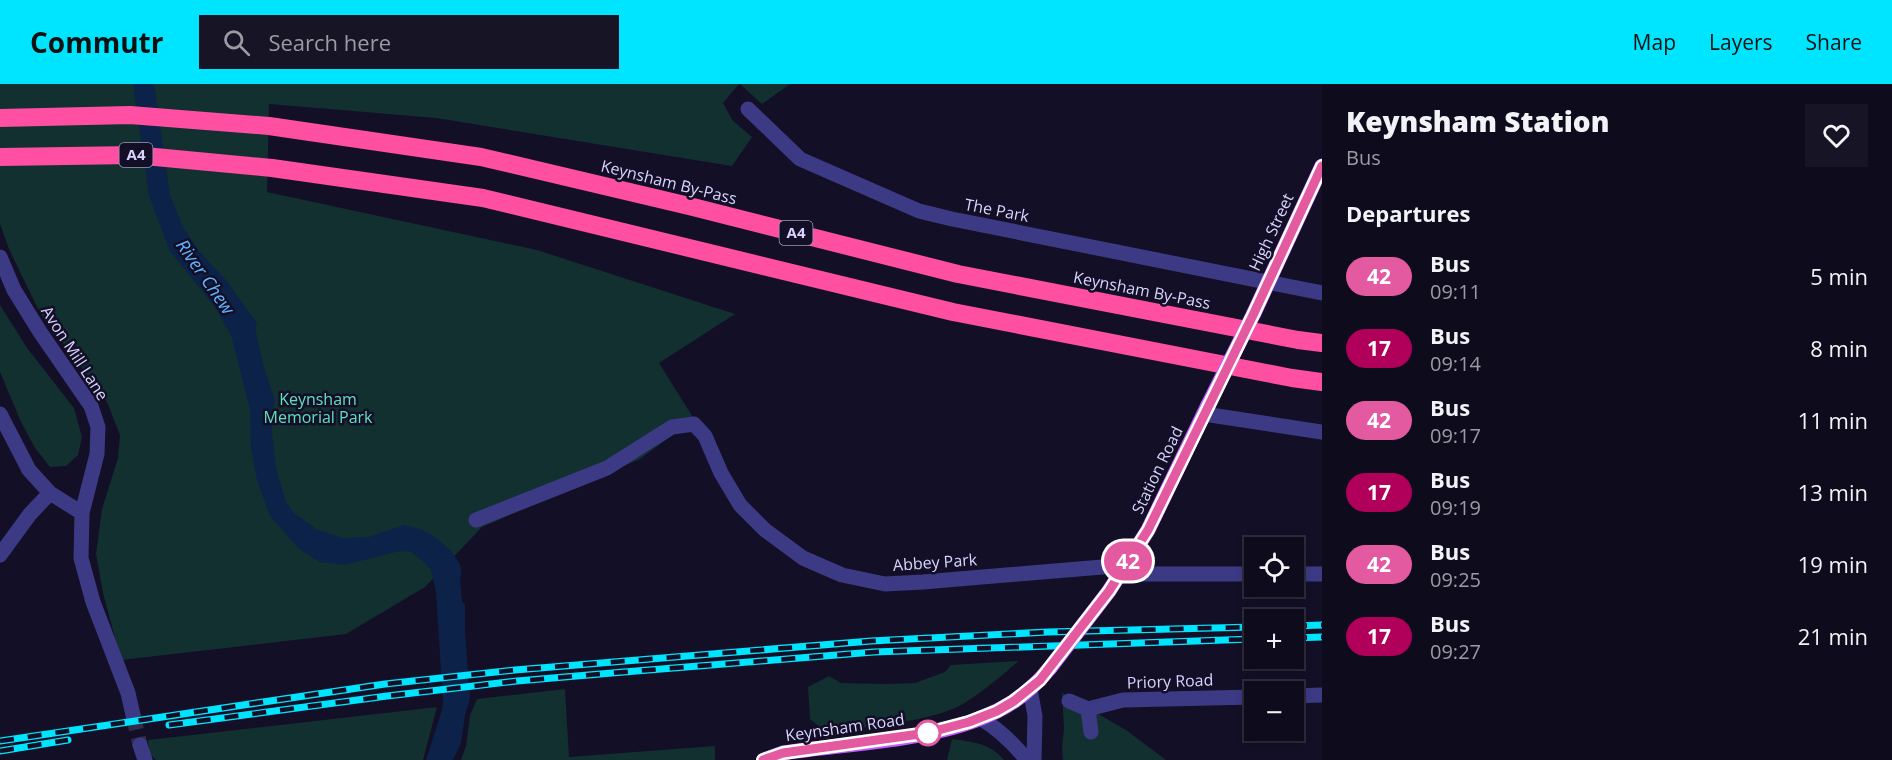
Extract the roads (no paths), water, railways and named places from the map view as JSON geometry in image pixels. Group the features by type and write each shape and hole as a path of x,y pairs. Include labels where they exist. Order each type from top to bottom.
{"highway":[{"name":"Keynsham By-Pass","path":"0,118 130,115 269,126 481,157 689,206 958,274 1322,343"},
{"name":"A4","path":"0,157 134,155 272,168 483,198 954,312 1322,382"}],"main road":[{"name":"High Street","path":"1254,313 1322,166"},
{"name":"Station Road","path":"1030,689 1050,668 1109,591 1148,530 1254,313"},
{"name":"Keynsham Road","path":"764,760 783,753 927,733 980,718 1005,706 1030,689"}],"street":[{"name":"The Park","path":"748,109 800,159 919,211 1322,293"},
{"name":"Avon Mill Lane","path":"0,257 19,298 91,406 98,427 97,454 82,513 81,558 93,602 128,693 133,715"},
{"path":"1206,409 1322,432"},
{"path":"0,414 29,470 51,493 82,513"},
{"name":"Abbey Park","path":"476,520 607,468 672,427 694,424 705,436 721,473 740,505 765,530 803,558 842,575 885,584 1123,569 1244,574"},
{"path":"0,555 30,514 51,493"},
{"path":"1304,574 1322,574"},
{"path":"1030,689 1035,716 1034,760"},
{"path":"1304,696 1322,695"},
{"name":"Priory Road","path":"1088,709 1123,700 1244,697"},
{"path":"1069,701 1088,709 1091,732"},
{"path":"980,718 997,728 1027,760"}],"water":[{"name":"River Chew","path":"133,84 154,84 170,195 183,227 199,251 225,279 257,323 255,328 264,368 275,400 272,432 276,468 286,502 294,513 316,529 343,538 369,537 404,525 423,530 438,539 452,552 461,567 460,579 462,601 465,605 470,699 461,743 453,760 426,760 443,702 436,592 431,570 411,552 400,551 344,565 320,562 299,549 270,516 257,480 251,448 250,409 231,335 214,306 170,251 149,196"}],"tunnel":[{"path":"133,715 140,745"}],"railway":[{"path":"1304,626 1322,625"},
{"path":"0,741 385,684 515,670 871,641 1048,632 1244,627"},
{"path":"1304,638 1322,637"},
{"path":"169,725 517,681 874,652 1244,639"},
{"path":"0,751 68,740"}],"park label":[{"name":"Keynsham Memorial Park","path":"318,408"}]}
